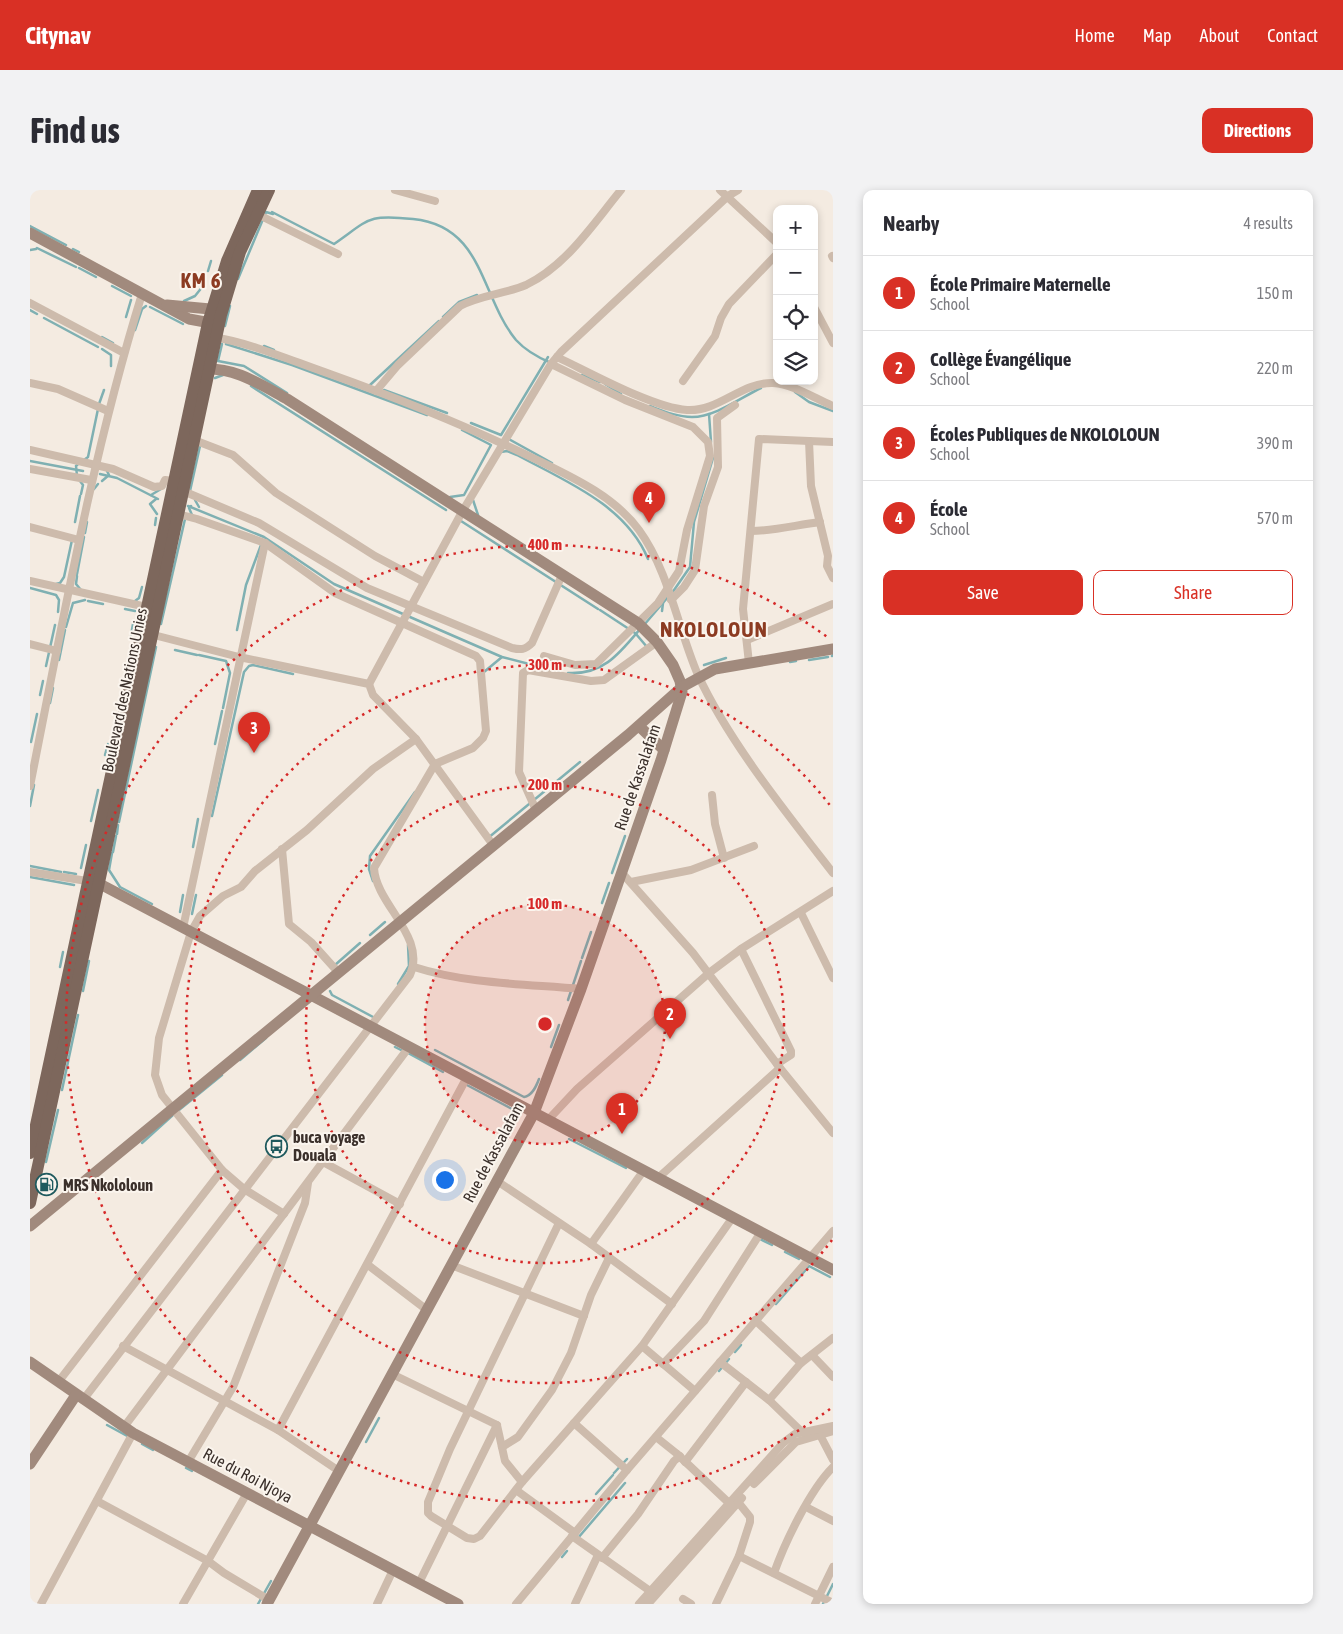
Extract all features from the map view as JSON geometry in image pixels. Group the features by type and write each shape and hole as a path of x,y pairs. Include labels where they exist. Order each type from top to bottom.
{"main road":[{"name":"Boulevard des Nations Unies","path":"30,1203 33,1156 147,633 174,481 238,232 258,190"},
{"name":"Boulevard des Nations Unies","path":"217,309 256,214 269,190"},
{"name":"Boulevard des Nations Unies","path":"152,608 178,514 194,440 204,369"}],"street":[{"path":"395,190 435,201"},
{"path":"376,391 398,365 451,314 470,301 524,286 553,268 621,190"},
{"path":"720,190 773,239"},
{"path":"493,845 416,738 373,695 369,684 462,512 551,364 728,196 738,190"},
{"path":"256,214 338,254"},
{"path":"31,237 212,330 376,391 502,443 567,476 613,505 639,530 667,591 699,676 733,736 833,874"},
{"path":"683,382 715,336 724,312 773,258"},
{"path":"30,786 91,480 108,411 142,294"},
{"path":"30,303 124,353"},
{"path":"163,304 217,309"},
{"path":"818,313 830,330 833,343"},
{"path":"557,357 671,408 704,410 746,390 771,383 793,388 833,406"},
{"path":"544,656 575,665 596,664 642,626 667,591 679,570 687,530 710,456 708,442 693,427 625,400 551,364"},
{"path":"204,369 223,369 246,376 287,399 642,626 657,642 673,664 682,687"},
{"path":"30,383 58,389 108,411"},
{"path":"671,601 684,588 695,570 704,506 718,467 717,418 735,405"},
{"path":"194,440 233,455 276,493 375,556 424,582"},
{"path":"749,663 744,609 759,440 833,442"},
{"path":"809,441 811,486 828,556 827,566 833,578"},
{"path":"30,450 113,469 154,487 162,486 165,480 174,481"},
{"path":"30,469 91,480"},
{"path":"183,491 258,523 343,576 410,607 503,645 521,650 527,648 532,643 562,574"},
{"path":"30,1464 79,1397 123,1346 410,975 414,967 415,956 400,922 377,884 374,868 435,764 473,748 483,738 486,722 480,661 474,654 336,593 264,543 178,514"},
{"path":"751,531 775,531 782,526 820,522"},
{"path":"30,527 79,540"},
{"path":"264,543 239,657 187,930 156,1050 156,1082 172,1110 222,1170 244,1189 284,1214"},
{"path":"30,582 152,608"},
{"path":"746,640 833,604"},
{"path":"147,633 239,657 369,684"},
{"path":"536,810 519,772 524,673 528,670 592,681 604,680 657,642"},
{"path":"30,644 57,651"},
{"path":"30,1226 639,726 682,687 699,676 715,669 833,649"},
{"name":"Rue de Kassalafam","path":"271,1600 309,1526 534,1112 581,989 622,873 664,750 682,687"},
{"path":"639,726 664,750"},
{"path":"187,930 210,906 231,891 241,887 249,876 307,830 373,769 416,738"},
{"path":"712,795 715,824 724,858"},
{"path":"632,882 691,870 754,846"},
{"path":"282,849 289,924 311,942 338,972"},
{"path":"30,872 93,882 833,1270"},
{"path":"622,873 632,882 709,973 779,1066 833,1133"},
{"path":"548,1120 577,1089 709,973 741,949 801,913 833,891"},
{"path":"801,913 833,978"},
{"path":"658,1178 791,1054 741,949"},
{"path":"414,967 434,973 477,979 581,989"},
{"path":"41,1604 97,1501 129,1430 166,1371 409,1047"},
{"path":"278,1430 468,1077"},
{"path":"323,1162 400,1204"},
{"path":"59,1381 222,1170"},
{"path":"591,1244 644,1170"},
{"path":"188,1462 226,1402 305,1203 308,1181"},
{"path":"497,1181 591,1244 672,1304"},
{"path":"558,1223 428,1502 428,1513 467,1538 474,1539 480,1536 522,1482 642,1346 733,1217"},
{"path":"516,1604 627,1470 833,1230"},
{"path":"663,1364 694,1334 761,1232"},
{"path":"502,1447 518,1437 552,1390 571,1353 591,1295 609,1258"},
{"path":"368,1265 427,1310"},
{"path":"451,1265 584,1316"},
{"path":"756,1320 801,1363"},
{"path":"769,1400 801,1363 833,1338"},
{"path":"123,1346 278,1430 339,1471"},
{"path":"642,1346 695,1391"},
{"path":"812,1355 833,1377"},
{"name":"Rue du Roi Njoya","path":"30,1362 129,1430 418,1583 443,1601 458,1604"},
{"path":"720,1362 769,1400 802,1432"},
{"path":"392,1374 498,1424"},
{"path":"575,1604 600,1556 638,1514 674,1461 683,1459 746,1382"},
{"path":"574,1423 627,1470"},
{"path":"498,1424 505,1461 522,1482"},
{"path":"418,1583 498,1424"},
{"path":"648,1604 783,1443 795,1434 833,1426"},
{"path":"639,1604 788,1448 796,1442 833,1431"},
{"path":"820,1435 833,1460"},
{"path":"656,1438 750,1517 739,1556 716,1604"},
{"path":"774,1573 792,1532 824,1476 833,1467"},
{"path":"516,1490 600,1556 650,1591"},
{"path":"183,1604 247,1493"},
{"path":"97,1501 208,1561 224,1573 271,1600"},
{"path":"806,1507 833,1521"},
{"path":"739,1556 833,1603"},
{"path":"815,1604 833,1567"},
{"path":"378,1604 393,1570"},
{"path":"683,1600 691,1604"}],"waterway":[{"path":"238,279 266,212 273,214"},
{"path":"272,212 334,244 363,224 377,218 413,219 436,224 454,235 467,249 478,266 504,322 516,340 532,353 551,363"},
{"path":"30,226 66,245"},
{"path":"37,248 76,267"},
{"path":"30,250 36,249"},
{"path":"73,249 79,252"},
{"path":"208,271 211,261"},
{"path":"79,268 96,277"},
{"path":"112,286 131,296"},
{"path":"184,301 195,296 203,286"},
{"path":"443,317 459,302 477,295"},
{"path":"126,317 131,300"},
{"path":"135,330 142,309 146,306"},
{"path":"225,326 230,306"},
{"path":"150,307 183,324"},
{"path":"30,310 37,314"},
{"path":"44,318 98,347"},
{"path":"370,385 439,321"},
{"path":"102,337 113,343"},
{"path":"222,344 218,361 244,366 287,393"},
{"path":"226,344 292,365 427,415"},
{"path":"264,346 274,350"},
{"path":"102,349 111,355 111,366"},
{"path":"471,423 501,435 548,357"},
{"path":"215,378 223,375"},
{"path":"582,375 600,382"},
{"path":"605,384 621,394"},
{"path":"251,386 446,510"},
{"path":"650,406 681,416 701,416 710,414 761,388"},
{"path":"99,404 104,390"},
{"path":"384,390 447,413"},
{"path":"795,392 809,402 833,411"},
{"path":"84,460 88,457 98,409"},
{"path":"709,414 711,442"},
{"path":"450,497 464,495 491,445 462,430"},
{"path":"507,438 552,463"},
{"path":"190,491 200,446"},
{"path":"501,452 507,451 517,455 574,485 610,509 638,540 648,559"},
{"path":"672,593 690,567 694,522 713,458"},
{"path":"30,461 83,471"},
{"path":"77,476 76,466 79,463"},
{"path":"102,481 109,475 106,469"},
{"path":"100,474 117,478 158,499"},
{"path":"80,481 83,485 81,494"},
{"path":"94,489 98,484"},
{"path":"151,495 161,489"},
{"path":"75,522 80,496"},
{"path":"156,499 150,504 157,514"},
{"path":"195,500 199,507"},
{"path":"473,500 478,515"},
{"path":"188,506 264,537 334,584 502,657 560,672"},
{"path":"191,506 189,508 192,515"},
{"path":"155,525 156,518"},
{"path":"161,624 185,519"},
{"path":"461,521 598,609"},
{"path":"85,533 87,522"},
{"path":"77,574 84,537"},
{"path":"56,584 60,583 64,577 72,540"},
{"path":"237,630 246,585 261,545"},
{"path":"77,576 76,584 81,590"},
{"path":"135,601 139,598 142,587"},
{"path":"30,588 56,595 59,600 58,612"},
{"path":"644,625 668,597"},
{"path":"66,627 73,603 85,600"},
{"path":"88,601 103,604"},
{"path":"662,611 663,603"},
{"path":"125,609 135,611"},
{"path":"600,610 635,633"},
{"path":"131,635 133,624"},
{"path":"46,666 55,625"},
{"path":"568,673 580,673 601,667 625,647 640,629"},
{"path":"59,660 65,630"},
{"path":"636,634 647,647"},
{"path":"119,822 156,647"},
{"path":"175,650 197,655"},
{"path":"199,655 226,661 230,673 223,708"},
{"path":"484,672 502,657"},
{"path":"809,660 828,657"},
{"path":"704,665 726,658"},
{"path":"790,662 796,661"},
{"path":"212,816 244,672 249,666 253,665 293,674"},
{"path":"40,695 43,681"},
{"path":"50,703 53,688"},
{"path":"215,744 222,711"},
{"path":"31,742 37,714"},
{"path":"105,755 108,744"},
{"path":"488,838 580,762"},
{"path":"30,806 34,785"},
{"path":"91,821 98,790"},
{"path":"373,881 369,869 370,856 415,792"},
{"path":"193,847 198,819"},
{"path":"117,834 118,825"},
{"path":"113,852 116,836"},
{"path":"612,873 625,836"},
{"path":"81,868 86,845"},
{"path":"112,853 109,870 120,887 152,904"},
{"path":"30,866 61,872"},
{"path":"64,872 76,874"},
{"path":"30,877 74,885"},
{"path":"602,903 609,883"},
{"path":"180,912 183,895"},
{"path":"192,914 196,895"},
{"path":"370,935 385,922"},
{"path":"582,958 591,932"},
{"path":"335,965 360,943"},
{"path":"398,984 409,966 408,945"},
{"path":"60,967 63,952"},
{"path":"83,991 89,961"},
{"path":"568,1000 581,961"},
{"path":"330,991 332,995 375,1018"},
{"path":"62,1090 78,1015"},
{"path":"551,1047 559,1025"},
{"path":"240,1060 266,1038"},
{"path":"395,1047 403,1051"},
{"path":"435,1050 524,1097 531,1093 539,1079"},
{"path":"408,1053 443,1072"},
{"path":"179,1110 222,1075"},
{"path":"465,1084 512,1109"},
{"path":"46,1162 58,1110"},
{"path":"142,1143 174,1114"},
{"path":"569,1139 626,1168"},
{"path":"758,1238 772,1245"},
{"path":"785,1252 799,1259"},
{"path":"776,1304 809,1266 830,1277"},
{"path":"735,1352 741,1345"},
{"path":"719,1371 729,1359"},
{"path":"366,1442 379,1418"},
{"path":"107,1425 129,1437"},
{"path":"142,1444 153,1450"},
{"path":"614,1473 627,1459"},
{"path":"186,1468 192,1471"},
{"path":"596,1494 613,1475"},
{"path":"578,1538 625,1483"},
{"path":"562,1557 567,1551"},
{"path":"258,1604 271,1581"},
{"path":"823,1604 833,1584"}],"place":[{"name":"École","path":"649,523"},
{"name":"Écoles Publiques de NKOLOLOUN","path":"254,753"},
{"name":"Collège Évangélique","path":"670,1039"},
{"name":"École Primaire Maternelle","path":"622,1134"},
{"name":"buca voyage Douala","path":"277,1146"},
{"name":"MRS Nkololoun","path":"47,1185"}],"district":[{"name":"KM 6","path":"201,281"},
{"name":"NKOLOLOUN","path":"714,630"}]}
